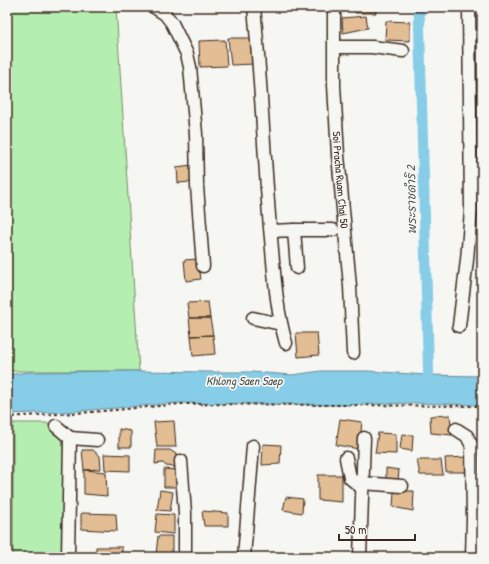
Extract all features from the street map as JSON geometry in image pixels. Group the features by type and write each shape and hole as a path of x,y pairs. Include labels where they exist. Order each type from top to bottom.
{"street":[{"path":"154,7 165,14 172,23 188,54 196,134 197,186 202,266"},
{"path":"254,7 276,299 286,343"},
{"name":"Soi Pracha Ruam Chai 50","path":"334,7 334,85 338,155 350,286 353,353"},
{"path":"459,326 471,210 469,7"},
{"path":"335,47 372,47 403,51"},
{"path":"294,230 297,268"},
{"path":"270,231 333,230"},
{"path":"253,318 281,324"},
{"path":"56,426 70,438 97,440"},
{"path":"456,429 467,436 472,446 472,557"},
{"path":"68,557 70,438"},
{"path":"360,557 364,438"},
{"path":"244,557 253,446"},
{"path":"346,458 350,478 362,485 402,486"},
{"path":"181,461 185,513 184,557"}],"path":[{"path":"7,417 92,412 181,404 482,406"}],"green space":[{"path":"7,7 116,7 139,371 7,371"},
{"path":"13,423 47,423 66,440 64,557 13,557"}],"water":[{"name":"Khlong Saen Saep","path":"321,371 368,371 426,375 482,376 482,405 414,403 341,405 178,403 65,412 7,414 7,375 29,372 252,372 292,375"}],"building":[{"path":"355,7 376,7 376,13 355,13"},
{"path":"366,16 368,28 343,33 342,18"},
{"path":"386,21 410,22 410,41 385,40"},
{"path":"228,38 252,38 255,64 231,65"},
{"path":"225,40 227,66 200,67 199,41"},
{"path":"191,165 192,182 178,183 177,167"},
{"path":"198,259 201,279 186,281 184,260"},
{"path":"208,302 210,318 189,318 187,303"},
{"path":"189,318 210,318 213,335 191,336"},
{"path":"296,333 317,333 319,355 298,357"},
{"path":"213,335 215,354 193,356 191,336"},
{"path":"450,415 452,435 431,433 430,416"},
{"path":"340,419 362,422 359,449 336,445"},
{"path":"174,421 176,447 157,447 154,422"},
{"path":"119,429 131,431 131,447 119,447"},
{"path":"378,433 396,434 396,454 375,453"},
{"path":"402,434 413,435 412,451 400,449"},
{"path":"263,444 281,445 280,464 262,465"},
{"path":"82,450 93,450 100,456 101,469 84,470"},
{"path":"156,450 170,450 176,454 176,467 166,466 163,463 155,464"},
{"path":"104,454 130,455 130,471 105,470"},
{"path":"469,457 469,472 446,472 445,458"},
{"path":"417,460 441,460 443,475 420,475"},
{"path":"386,468 399,470 398,481 386,481"},
{"path":"164,469 177,470 177,487 164,487"},
{"path":"84,470 106,472 107,496 84,494"},
{"path":"318,475 342,475 342,502 318,500"},
{"path":"160,490 173,492 170,511 157,510"},
{"path":"394,491 414,491 413,511 393,507"},
{"path":"286,497 303,499 302,513 283,510"},
{"path":"202,511 228,513 228,526 204,526"},
{"path":"81,513 116,514 117,531 81,529"},
{"path":"157,514 174,515 174,534 155,532"},
{"path":"158,536 172,536 172,554 156,554"},
{"path":"96,547 122,547 122,557 96,557"}],"waterway":[{"name":"พระราชดำริ 2","path":"419,7 429,390"}]}
